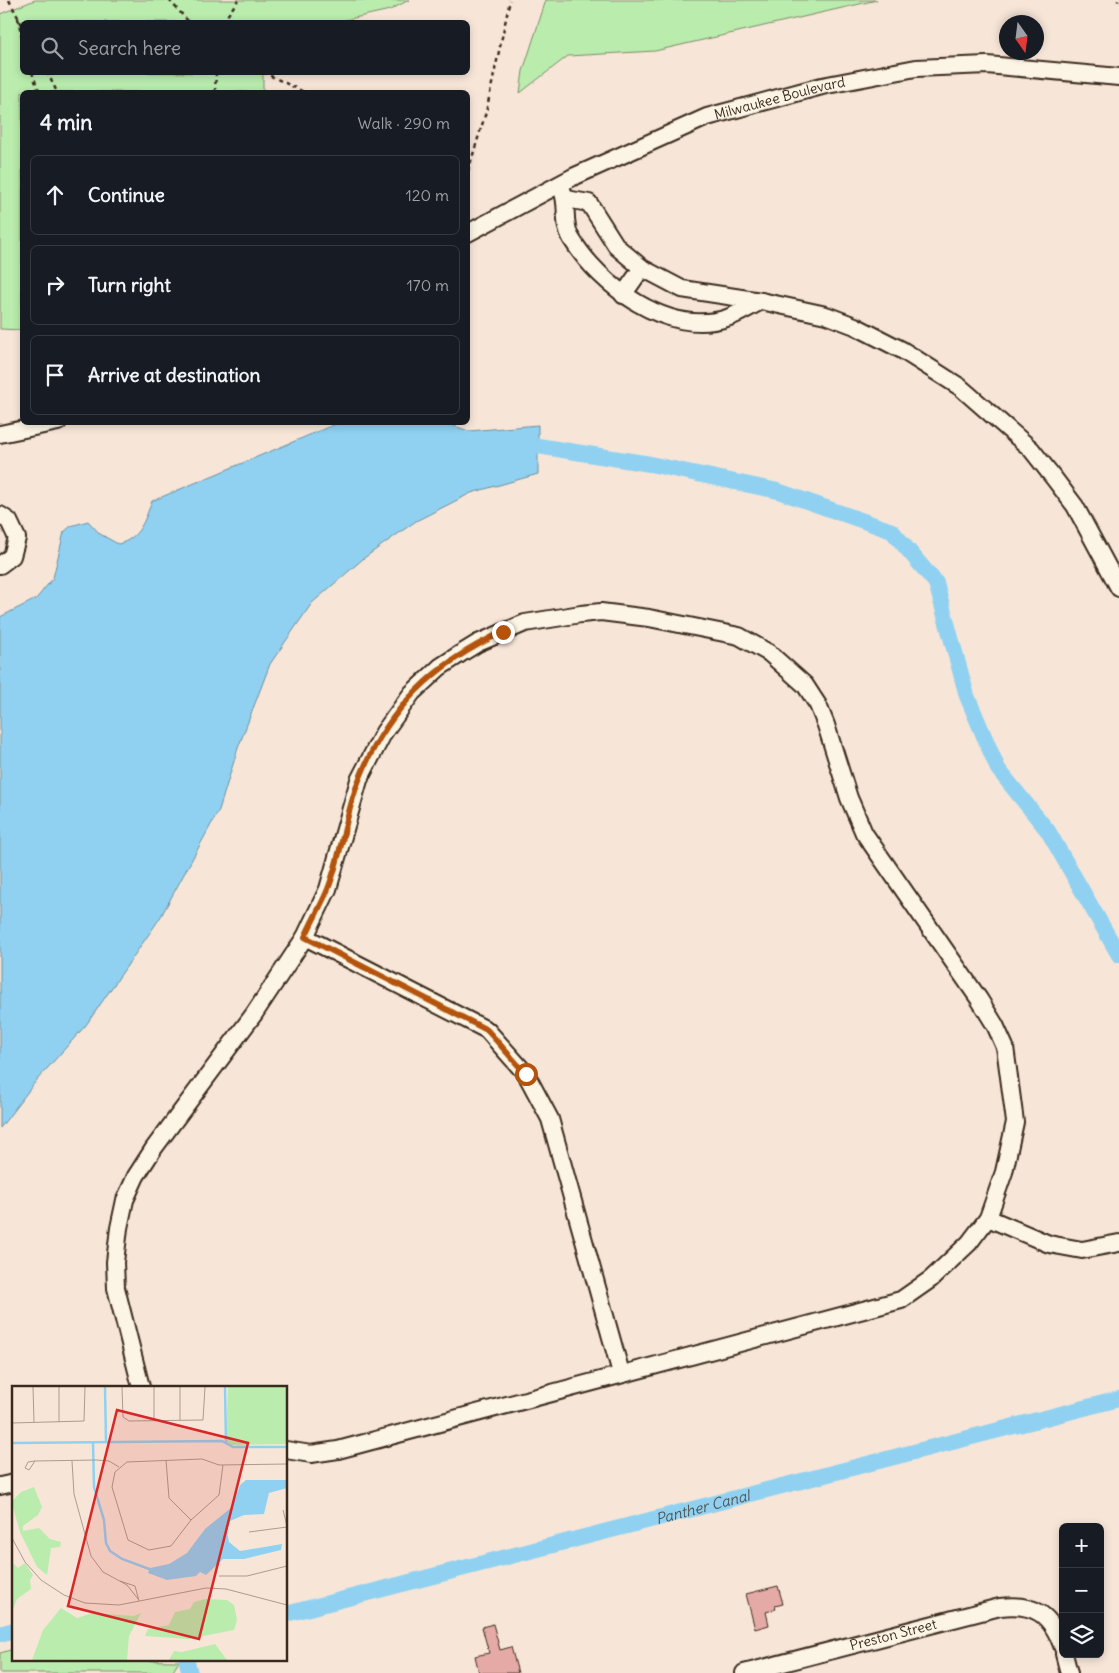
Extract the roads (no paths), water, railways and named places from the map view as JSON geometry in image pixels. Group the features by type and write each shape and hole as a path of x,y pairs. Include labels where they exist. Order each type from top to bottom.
{"street":[{"name":"Milwaukee Boulevard","path":"470,232 559,184 707,117 822,86 916,68 987,65 1119,77"},
{"path":"559,184 566,200 566,219 570,236 591,263 623,295 661,316 702,321 726,318 762,301"},
{"path":"566,200 589,203 617,247 642,268 682,289 762,301 826,315 855,326 902,350 960,387 1031,449 1053,476 1075,506 1119,588"},
{"path":"623,295 642,268"},
{"path":"0,434 44,425"},
{"path":"0,515 10,521 17,538 12,556 0,565"},
{"path":"141,1386 116,1288 115,1262 125,1200 136,1176 154,1148 249,1021 305,937 328,889 346,830 351,804 367,761 384,732 412,693 440,668 478,643 525,624 581,614 601,612 648,618 739,636 755,643 788,668 805,685 818,705 832,739 849,798 864,833 979,999 1004,1047 1015,1122 1004,1172 988,1218 969,1243 937,1273 901,1300 338,1450 311,1454 288,1450"},
{"path":"305,937 487,1030 526,1074 550,1119 622,1373"},
{"path":"988,1218 1049,1244 1082,1250 1119,1243"},
{"name":"Preston Street","path":"744,1673 802,1666 1000,1607 1018,1605 1042,1613 1056,1629 1059,1637"},
{"path":"1065,1658 1069,1673"}],"water":[{"path":"333,425 451,425 469,431 538,425 538,474 471,493 416,521 364,558 312,603 270,664 238,748 219,810 160,918 86,1025 36,1081 0,1128 0,617 36,599 53,578 64,532 71,526 88,521 100,534 118,544 132,538 137,533 152,501"}],"waterway":[{"path":"519,454 538,446 650,464 778,491 892,531 936,583 967,696 998,769 1048,831 1119,955"},
{"name":"Panther Canal","path":"288,1613 1119,1399"},
{"name":"Panther Canal","path":"0,1634 12,1631"},
{"path":"186,1660 190,1673"}]}
